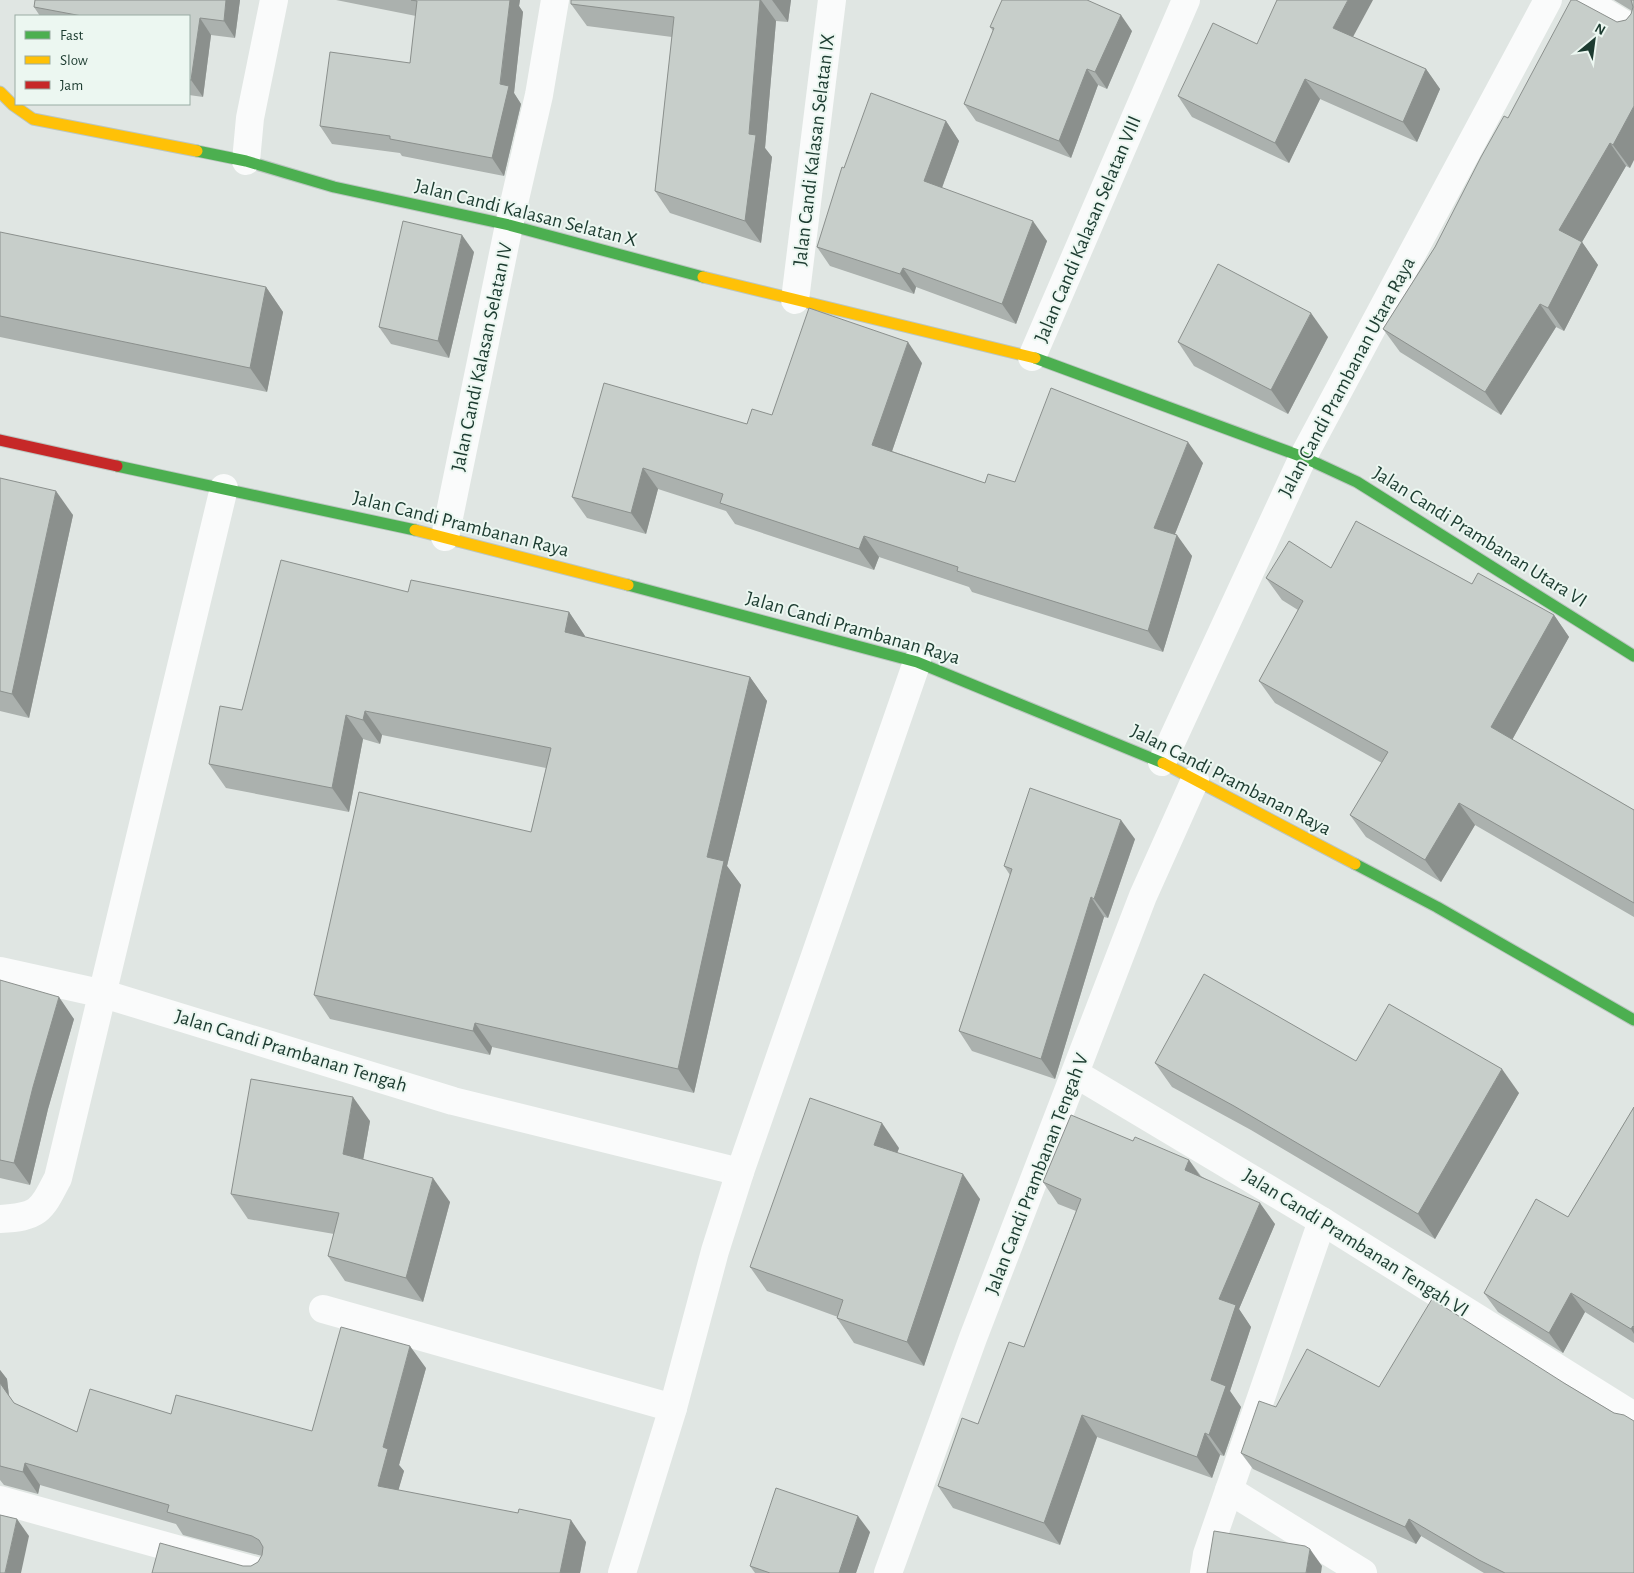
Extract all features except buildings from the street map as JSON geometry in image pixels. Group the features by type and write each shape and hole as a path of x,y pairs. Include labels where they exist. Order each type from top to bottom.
{"street":[{"path":"246,161 250,118 274,0"},
{"name":"Jalan Candi Kalasan Selatan IV","path":"445,537 509,225 539,96 554,0"},
{"name":"Jalan Candi Kalasan Selatan IX","path":"795,300 832,0"},
{"name":"Jalan Candi Kalasan Selatan VIII","path":"1186,0 1032,357 1303,457"},
{"name":"Jalan Candi Prambanan Utara Raya","path":"1162,762 1303,457 1548,0"},
{"path":"1584,0 1634,30"},
{"name":"Jalan Candi Kalasan Selatan X","path":"0,92 13,105 33,119 246,161 334,187 509,225 795,300 1032,357"},
{"name":"Jalan Candi Prambanan Raya","path":"0,440 445,537 917,662 1162,762 1437,907 1634,1020"},
{"name":"Jalan Candi Prambanan Utara VI","path":"1303,457 1357,482 1634,656"},
{"path":"0,1219 25,1218 43,1207 58,1178 104,994 224,488"},
{"path":"622,1573 673,1408 715,1250 740,1172 917,662"},
{"name":"Jalan Candi Prambanan Tengah V","path":"888,1573 973,1338 1143,896 1195,780"},
{"name":"Jalan Candi Prambanan Tengah","path":"0,971 104,994 454,1101 740,1172"},
{"name":"Jalan Candi Prambanan Tengah VI","path":"1076,1074 1322,1221 1634,1416"},
{"path":"1204,1573 1208,1554 1322,1221"},
{"path":"322,1309 673,1408"},
{"path":"1230,1490 1363,1573"},
{"path":"0,1500 263,1573"}],"traffic: fast":[{"path":"197,151 246,161 334,187 509,225 703,277"},
{"path":"1035,358 1303,457 1357,482 1634,656"},
{"path":"117,466 415,530"},
{"path":"628,585 917,662 1163,763"},
{"path":"1355,864 1437,907 1634,1020"}],"traffic: slow":[{"path":"0,92 13,105 33,119 197,151"},
{"path":"703,277 1035,358"},
{"path":"415,530 628,585"},
{"path":"1163,763 1355,864"}],"traffic: jam":[{"path":"0,440 117,466"}]}
